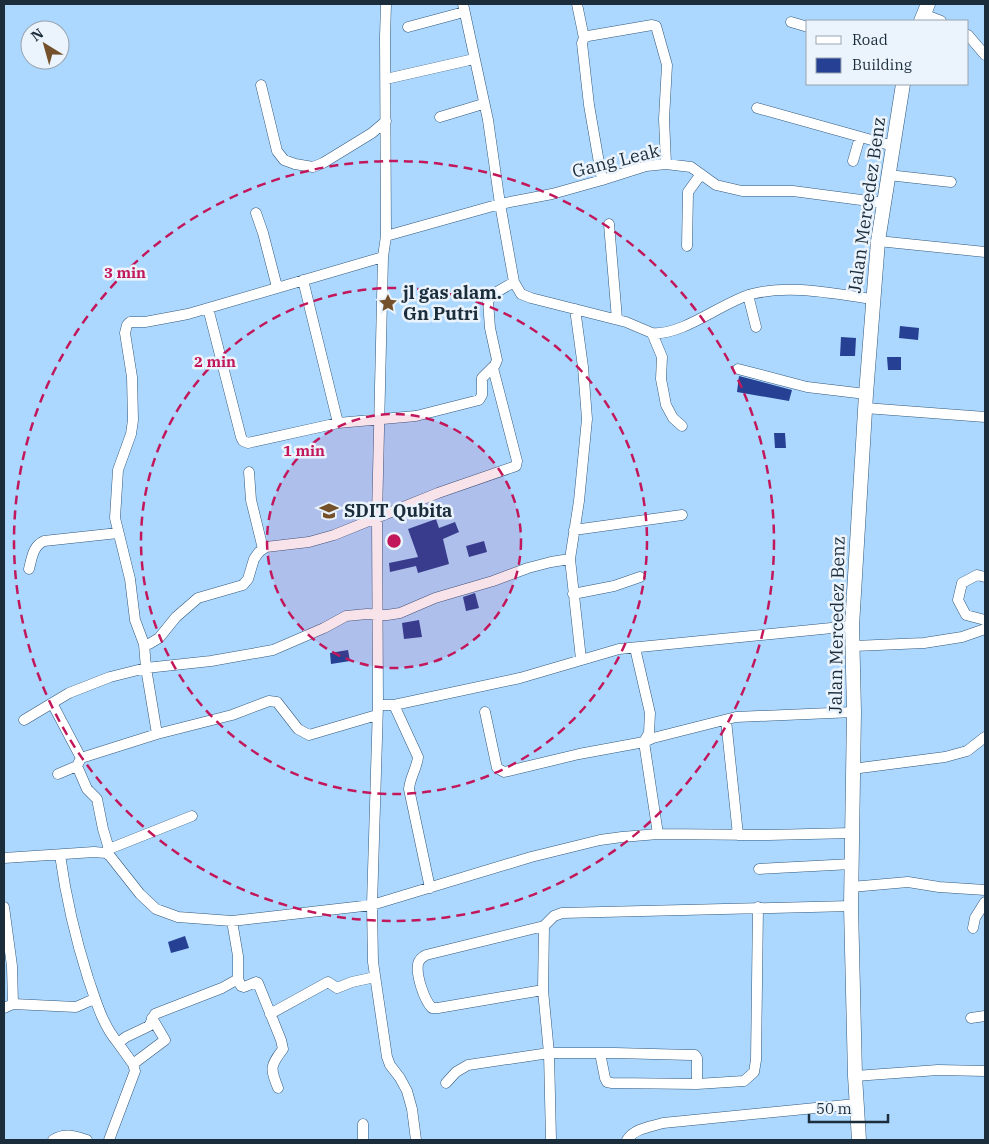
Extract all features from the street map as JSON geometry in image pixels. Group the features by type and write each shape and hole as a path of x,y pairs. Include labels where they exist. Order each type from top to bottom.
{"main road":[{"name":"Jalan Mercedez Benz","path":"859,1140 855,1076 850,887 854,712 854,646 852,626 865,401 878,241 903,85"}],"street":[{"path":"386,4 386,236 383,257 381,419 377,517 378,710 372,905 374,977 387,1057 407,1091 412,1109 416,1140"},
{"path":"577,4 584,38 582,44 589,105 602,180"},
{"path":"408,27 464,8 483,104 488,120 514,282 518,291 526,296 617,319 652,333 663,333 676,329 748,295 768,291 792,289 874,299"},
{"path":"924,13 939,20"},
{"path":"791,22 806,26"},
{"path":"584,38 652,25 656,26 667,65 664,119 666,164"},
{"path":"969,36 985,55"},
{"path":"386,79 474,60"},
{"path":"261,85 277,151 284,160 295,164 313,166 322,163 358,142 386,121"},
{"path":"440,117 483,104"},
{"path":"757,108 893,146"},
{"path":"853,161 860,137"},
{"name":"Gang Leak","path":"386,236 500,204 552,194 646,166 666,164 690,167 716,185 742,191 794,191 884,203"},
{"path":"687,246 688,192 701,174"},
{"path":"888,175 951,182"},
{"path":"256,213 277,287"},
{"path":"609,224 617,319"},
{"path":"878,241 985,252"},
{"path":"157,734 144,644 135,620 130,579 114,518 115,487 118,470 131,434 134,412 132,376 125,328 130,322 157,320 208,308 383,257"},
{"path":"303,280 338,423"},
{"path":"208,308 242,441 253,443 338,423 416,416 477,401 481,398 482,378 493,368 497,356 490,328 488,301 495,293 514,282"},
{"path":"748,295 756,327"},
{"path":"575,309 583,367 587,419 579,500 570,559 581,659"},
{"path":"652,333 662,357 661,379 666,405 673,418 682,426"},
{"path":"144,644 154,642 159,638 176,617 193,601 212,593 243,585 248,578 254,559 262,549 273,545 298,544 321,539 438,492 516,466 517,461 493,368"},
{"path":"738,368 865,401 985,417"},
{"path":"249,472 251,500 262,549"},
{"path":"574,530 682,515"},
{"path":"29,569 35,548 44,541 118,533"},
{"path":"24,720 69,693 100,680 146,668 211,661 273,650 324,628 346,616 400,613 435,598 493,581 528,568 570,559"},
{"path":"985,577 977,575 962,583 958,600 966,615 985,620"},
{"path":"574,594 614,586 640,577"},
{"path":"58,774 79,762 157,734 232,715 269,701 277,702 298,729 309,736 394,705 520,678 618,649 852,626"},
{"path":"854,646 924,643 962,638 985,629"},
{"path":"635,648 650,714 649,733 644,742 658,834"},
{"path":"52,703 79,762 87,789 96,799 108,851 140,894 156,909 178,917 232,920 275,917 372,905 483,870 577,845 622,837 658,834 852,833"},
{"path":"394,705 418,756 418,762 409,789 430,888"},
{"path":"485,712 497,768 502,772 579,754 644,742 653,738 749,716 854,712"},
{"path":"726,720 738,835"},
{"path":"852,770 945,758 967,751 985,737"},
{"path":"4,858 108,851 192,816"},
{"path":"60,855 66,902 94,1000 107,1028 134,1064 134,1074 109,1140"},
{"path":"759,869 852,864"},
{"path":"850,887 908,882 940,887 985,890"},
{"path":"973,928 975,918 985,902"},
{"path":"543,990 432,1008 425,998 418,966 421,958 435,952 544,926 554,916 562,912 851,906"},
{"path":"4,907 12,966 8,1006 76,1007 94,1000"},
{"path":"600,1053 605,1078 607,1082 612,1083 697,1084 744,1081 754,1072 757,1026 758,907"},
{"path":"232,920 238,956 238,979 243,987 258,983 283,1046 272,1067 278,1088"},
{"path":"544,926 543,990 549,1053 551,1140"},
{"path":"270,1014 328,982 335,988 374,977"},
{"path":"118,1043 148,1026 157,1013 222,988 238,979"},
{"path":"970,1018 985,1016"},
{"path":"134,1064 165,1040 152,1018"},
{"path":"446,1083 456,1072 468,1065 549,1053 600,1053 694,1055 697,1058 697,1084"},
{"path":"855,1076 938,1070 985,1071"},
{"path":"626,1140 634,1132 663,1123 856,1104"},
{"path":"363,1124 363,1140"},
{"path":"54,1140 68,1135 87,1140"}],"building":[{"path":"900,326 919,328 918,340 899,338"},
{"path":"841,337 856,338 855,356 840,356"},
{"path":"887,357 901,357 901,370 888,370"},
{"path":"739,376 792,390 789,401 737,392"},
{"path":"774,433 785,433 786,448 775,448"},
{"path":"436,519 439,528 455,522 459,532 443,539 449,564 418,573 416,566 390,572 389,563 418,557 408,529"},
{"path":"484,541 487,552 469,557 466,546"},
{"path":"475,593 479,608 466,611 463,597"},
{"path":"419,620 422,637 404,639 402,623"},
{"path":"348,650 350,661 331,664 330,653"},
{"path":"185,936 189,948 171,953 168,942"}],"place":[{"name":"jl gas alam. Gn Putri","path":"388,303"},
{"name":"SDIT Qubita","path":"329,511"}]}
